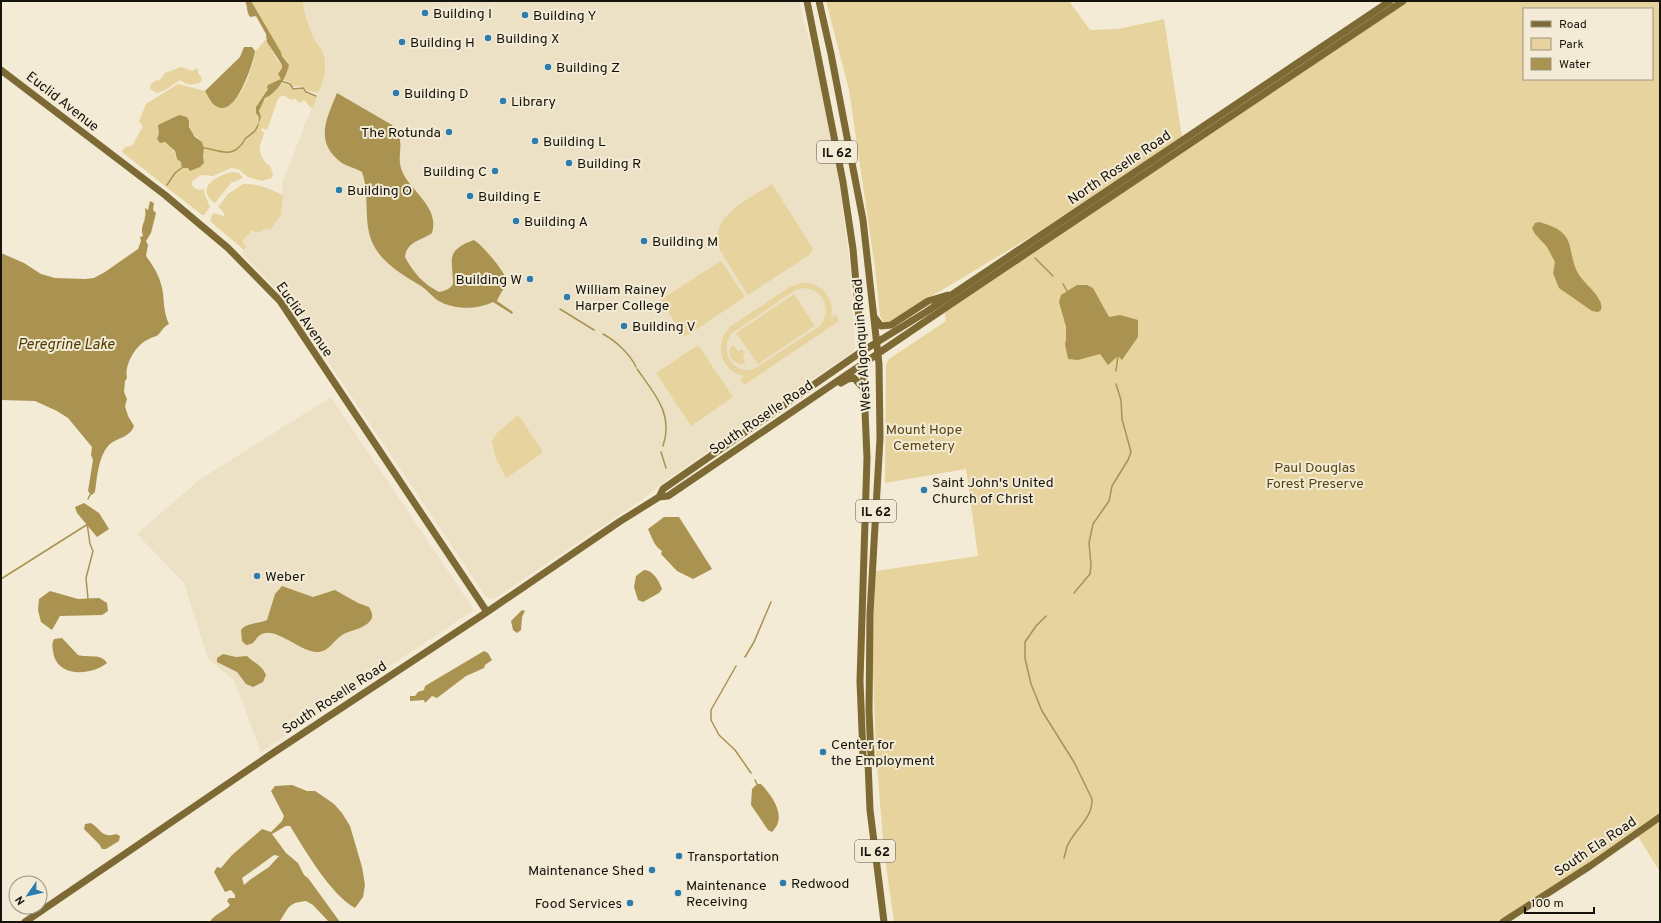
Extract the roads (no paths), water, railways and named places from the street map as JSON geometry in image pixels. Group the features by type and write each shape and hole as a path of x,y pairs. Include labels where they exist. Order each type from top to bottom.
{"main road":[{"name":"West Algonquin Road","path":"807,1 836,146 851,234 863,363 867,458 860,681 863,756 868,762"},
{"name":"West Algonquin Road","path":"819,1 831,54 863,220 879,364 880,438 870,614 868,711 871,756 868,762 870,810 884,922"},
{"name":"North Roselle Road","path":"861,352 954,294 1390,1"},
{"name":"North Roselle Road","path":"877,355 1403,1"},
{"name":"Euclid Avenue","path":"1,70 165,195 228,248 280,301 487,612"},
{"path":"874,317 881,326 892,325 928,301 954,294"},
{"name":"South Roselle Road","path":"25,922 270,755 487,612 618,522 659,496 663,489 861,352"},
{"name":"South Roselle Road","path":"659,496 668,496 877,355"},
{"path":"806,402 818,397 848,379 854,378 865,390"},
{"name":"South Ela Road","path":"1503,922 1590,866 1660,817"}],"water":[{"path":"245,1 251,1 282,56 289,65 286,75 277,89 265,98 259,111 261,117 258,125 259,117 256,113 256,107 268,89 268,85 281,79 278,74 282,68 282,65 267,42 266,34 256,16 250,17"},
{"path":"244,47 252,47 255,51 244,85 234,101 228,106 219,108 212,102 205,91 240,57"},
{"path":"337,93 392,125 397,131 400,142 400,165 402,171 428,207 432,215 433,224 432,233 412,244 406,252 405,257 411,268 423,281 439,292 447,290 453,284 452,257 454,252 464,244 474,240 493,259 505,277 505,286 497,301 513,312 512,314 493,302 487,305 472,308 450,306 443,303 437,300 421,286 393,268 376,250 369,234 366,189 362,172 347,166 333,155 325,139 326,121"},
{"path":"179,115 187,117 189,127 195,137 202,142 204,148 204,163 200,167 190,171 188,168 182,168 181,162 177,159 175,151 165,142 160,143 157,139 159,133 158,125"},
{"name":"Peregrine Lake","path":"150,201 154,203 153,210 156,213 151,233 146,241 148,245 146,256 155,269 161,283 165,312 169,324 164,327 158,335 150,338 140,345 129,361 124,392 127,399 125,406 128,416 134,426 126,436 108,446 102,456 98,468 95,492 91,495 88,491 93,460 91,455 92,447 68,418 35,401 1,400 1,253 24,263 41,274 55,278 94,278 138,249 141,241 140,237 143,236 142,228 145,208 148,210"},
{"path":"1539,222 1557,229 1564,234 1568,240 1576,270 1597,296 1600,301 1601,310 1598,312 1592,311 1559,288 1553,273 1555,262 1547,247 1535,234 1532,228 1535,223"},
{"path":"1077,285 1087,285 1093,288 1109,317 1120,315 1138,320 1138,337 1122,360 1118,356 1108,365 1100,354 1078,360 1068,359 1065,344 1066,327 1059,302 1061,295"},
{"path":"84,503 99,513 109,529 97,537 77,513 75,507"},
{"path":"664,517 679,517 712,569 693,579 677,571 661,554 662,551 655,544 648,529"},
{"path":"644,570 647,570 653,574 662,589 659,593 643,602 638,600 634,587 636,576"},
{"path":"282,586 313,597 335,590 358,603 369,607 372,613 372,618 361,628 345,633 339,637 328,648 321,652 310,651 302,648 273,633 260,635 251,644 246,645 242,641 241,630 249,624 267,620 275,594"},
{"path":"50,591 78,599 99,598 107,603 108,611 102,615 60,616 52,630 41,622 38,610 39,599"},
{"path":"522,610 525,611 522,617 521,630 517,633 513,630 511,621"},
{"path":"62,638 78,655 98,657 107,663 84,672 67,670 60,666 56,660 53,650 54,639"},
{"path":"484,651 488,653 492,660 485,665 484,668 466,676 437,698 432,696 425,703 424,700 410,701 410,696 415,696 418,692 424,690 425,686"},
{"path":"223,654 236,657 247,656 260,666 266,675 263,682 253,687 246,684 237,672 217,662 217,658"},
{"path":"757,784 761,784 770,794 777,807 779,820 777,826 772,832 768,830 751,805 752,789"},
{"path":"292,785 307,791 315,791 334,804 342,813 350,826 362,867 365,885 363,897 355,908 336,893 319,871 290,826 286,826 272,834 286,853 298,863 304,875 308,878 340,922 329,922 313,905 306,901 291,905 279,922 210,922 214,917 230,905 227,901 229,898 235,898 235,895 231,890 225,892 214,872 217,867 221,868 232,855 262,829 271,832 282,821 284,816 271,791 275,786","holes":["274,855 279,856 269,867 244,885 242,878"]},
{"path":"91,823 102,833 108,835 116,834 120,836 119,841 106,849 102,849 84,829 85,824"}],"waterway":[{"path":"281,81 290,84 293,89 303,88 306,92 316,96"},
{"path":"204,148 223,152 232,152 241,145 258,125"},
{"path":"167,185 175,173 183,167"},
{"path":"1035,258 1053,276"},
{"path":"1063,284 1067,291"},
{"path":"560,309 594,330"},
{"path":"603,334 622,348 636,367"},
{"path":"1116,371 1118,355"},
{"path":"637,369 656,395 664,414 666,434 663,446"},
{"path":"1074,593 1090,574 1091,565 1089,543 1093,524 1109,501 1112,486 1128,460 1131,452 1122,419 1121,400 1116,384"},
{"path":"661,452 666,468"},
{"path":"88,499 91,493"},
{"path":"87,523 90,544 93,551 86,578 88,599"},
{"path":"1,579 88,524"},
{"path":"745,657 754,642 771,602"},
{"path":"1046,616 1036,626 1025,642 1025,658 1031,684 1042,711 1074,762 1092,799 1092,805 1088,816 1073,836 1067,847 1064,858"},
{"path":"736,666 711,710 711,720 719,735 735,750 751,773"},
{"path":"755,780 757,784"}],"place":[{"name":"Building I","path":"425,13"},
{"name":"Building Y","path":"525,15"},
{"name":"Building X","path":"488,38"},
{"name":"Building H","path":"402,42"},
{"name":"Building Z","path":"548,67"},
{"name":"Building D","path":"396,93"},
{"name":"Library","path":"503,101"},
{"name":"The Rotunda","path":"449,132"},
{"name":"Building L","path":"535,141"},
{"name":"Building R","path":"569,163"},
{"name":"Building C","path":"495,171"},
{"name":"Building O","path":"339,190"},
{"name":"Building E","path":"470,196"},
{"name":"Building A","path":"516,221"},
{"name":"Building M","path":"644,241"},
{"name":"Building W","path":"530,279"},
{"name":"William Rainey Harper College","path":"567,297"},
{"name":"Building V","path":"624,326"},
{"name":"Saint John's United Church of Christ","path":"924,490"},
{"name":"Weber","path":"257,576"},
{"name":"Center for the Employment","path":"823,752"},
{"name":"Transportation","path":"679,856"},
{"name":"Maintenance Shed","path":"652,870"},
{"name":"Redwood","path":"783,883"},
{"name":"Maintenance Receiving","path":"678,893"},
{"name":"Food Services","path":"630,903"}],"park label":[{"name":"Mount Hope Cemetery","path":"924,438"},
{"name":"Paul Douglas Forest Preserve","path":"1315,476"}]}
